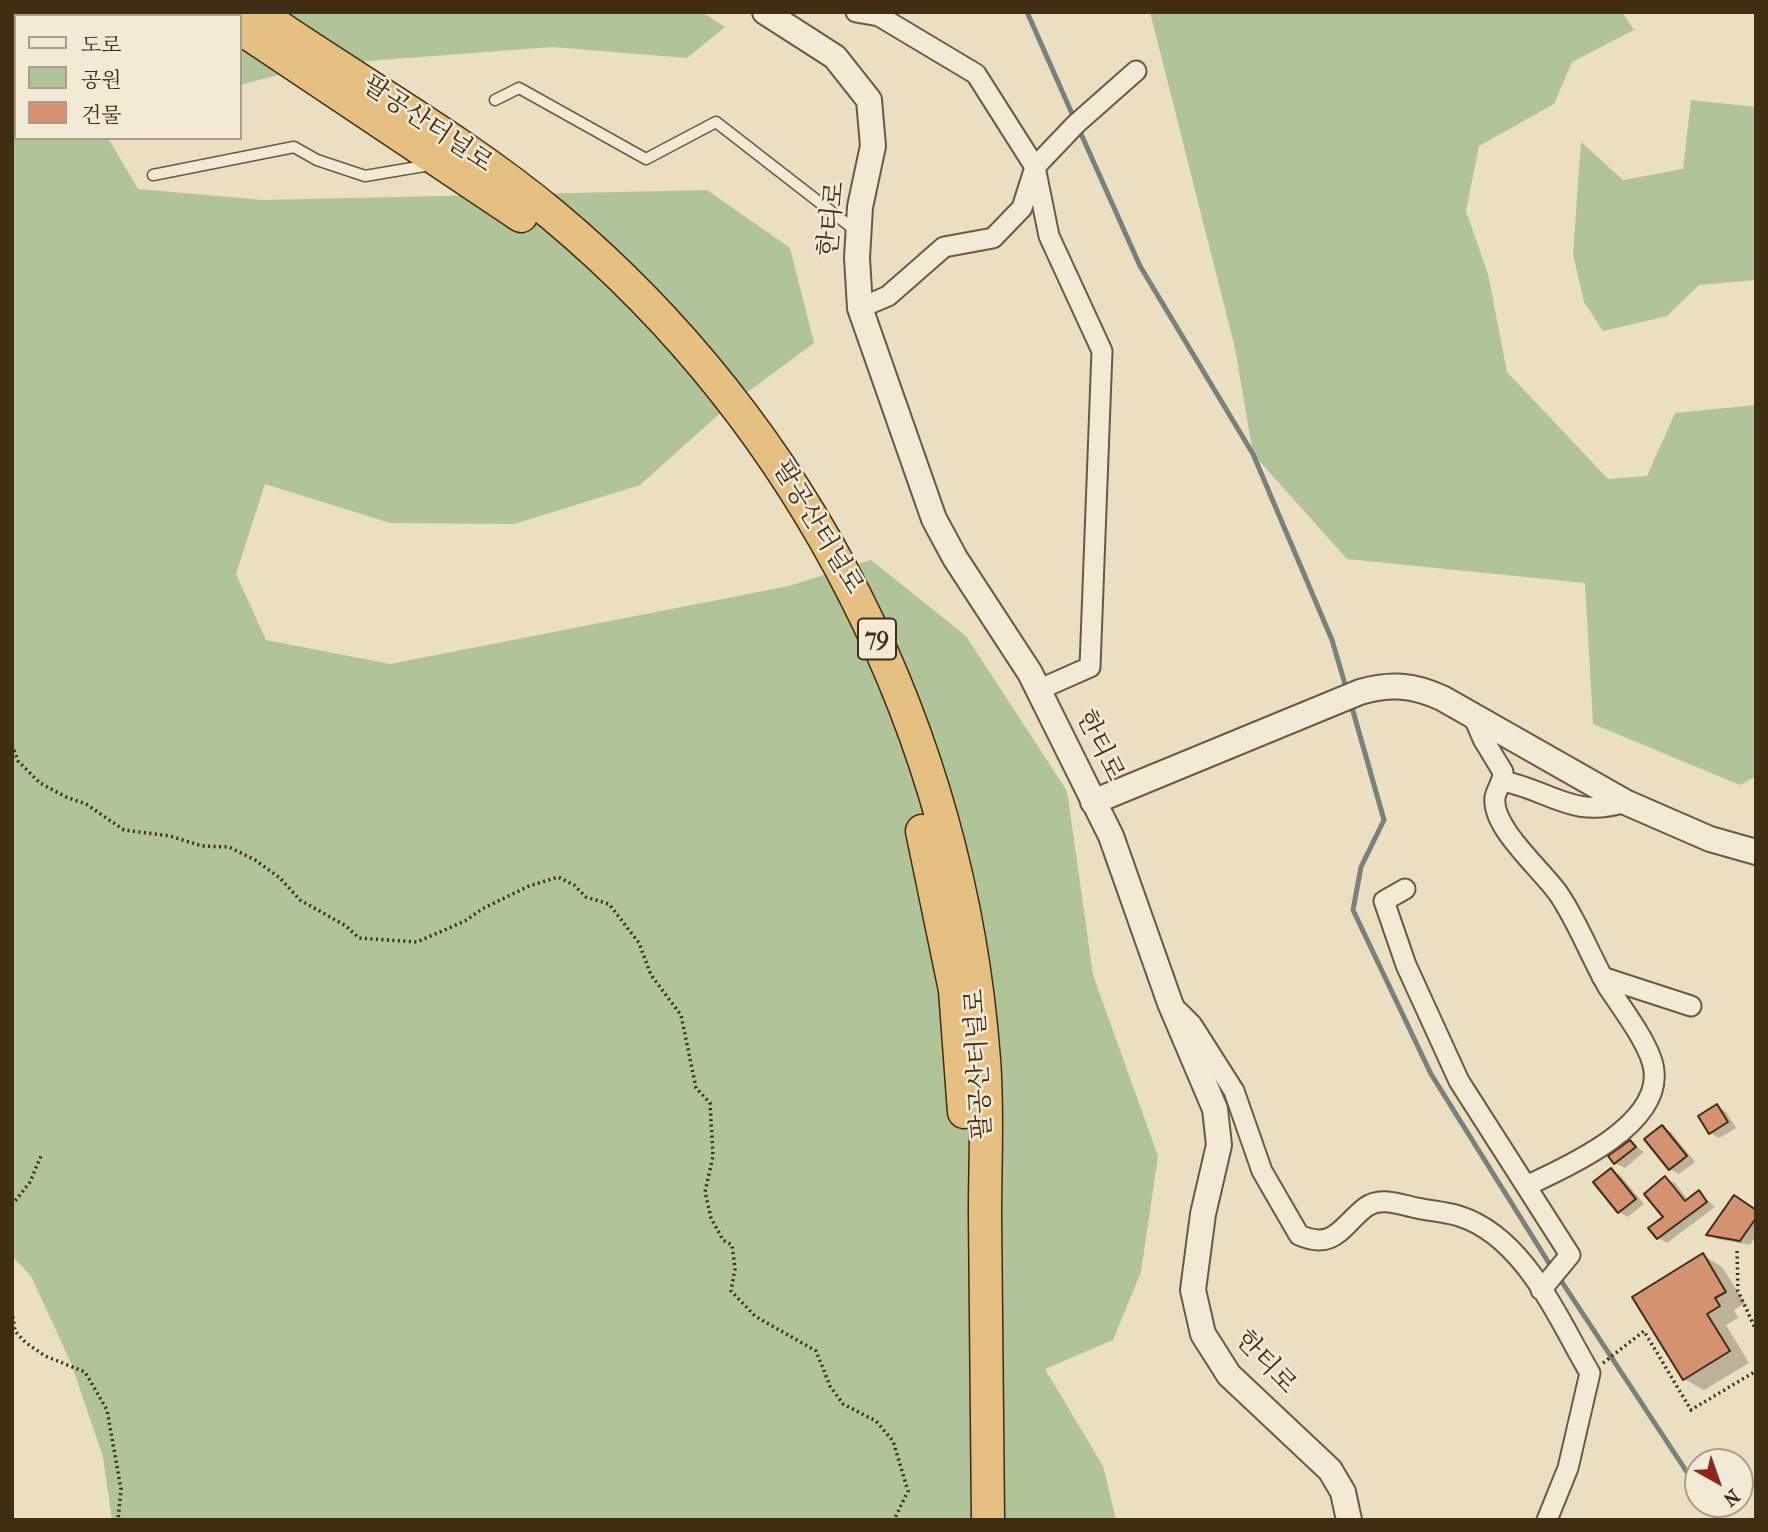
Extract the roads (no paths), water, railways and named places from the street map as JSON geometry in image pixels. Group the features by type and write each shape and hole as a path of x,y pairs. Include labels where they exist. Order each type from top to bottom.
{"highway":[{"name":"팔공산터널로","path":"257,12 481,160 555,216 634,289 716,378 777,459 864,609 899,690 934,792 972,960 984,1062 988,1520"},
{"name":"팔공산터널로","path":"242,29 514,210 568,255 620,304 713,404 768,481 853,632 884,708 915,801 955,990 963,1080 972,1520"}],"street":[{"name":"한티로","path":"765,12 835,57 869,100 873,146 860,206 857,299 860,308 934,519 955,558 1038,690 1093,802 1124,868 1170,1003 1212,1102 1219,1130 1219,1145 1193,1290 1203,1334 1229,1375 1331,1470 1343,1492 1349,1520"},
{"path":"856,12 879,16 976,74 1035,167 1049,236 1102,351 1090,667 1038,690"},
{"path":"860,308 888,296 944,247 993,238 1022,208 1035,167 1076,124 1136,71"},
{"path":"1093,802 1370,689 1393,684 1419,689 1473,716 1625,802 1710,839 1756,852"},
{"path":"1473,716 1503,772 1503,781 1495,796 1499,819 1508,837 1525,852 1560,897 1654,1071 1650,1093 1642,1111 1586,1157 1526,1186"},
{"path":"1503,781 1578,807 1604,809 1625,802"},
{"path":"1405,889 1384,901 1406,965 1459,1081 1570,1255 1541,1290"},
{"path":"1602,977 1691,1006"},
{"path":"1170,1003 1192,1025 1234,1091 1262,1171 1299,1235 1308,1239 1324,1239 1341,1234 1365,1208 1379,1201 1461,1216 1514,1252 1541,1290 1590,1373 1567,1468 1548,1520"}],"lane":[{"path":"495,100 519,88 646,159 716,122 858,232"},
{"path":"153,175 294,147 317,160 365,176 441,163"}],"waterway":[{"path":"1027,12 1074,118"},
{"path":"1078,127 1140,266 1253,454 1332,640 1347,691"},
{"path":"1351,704 1384,820 1361,867 1353,910 1431,1074 1552,1268"},
{"path":"1558,1276 1684,1468"}]}
